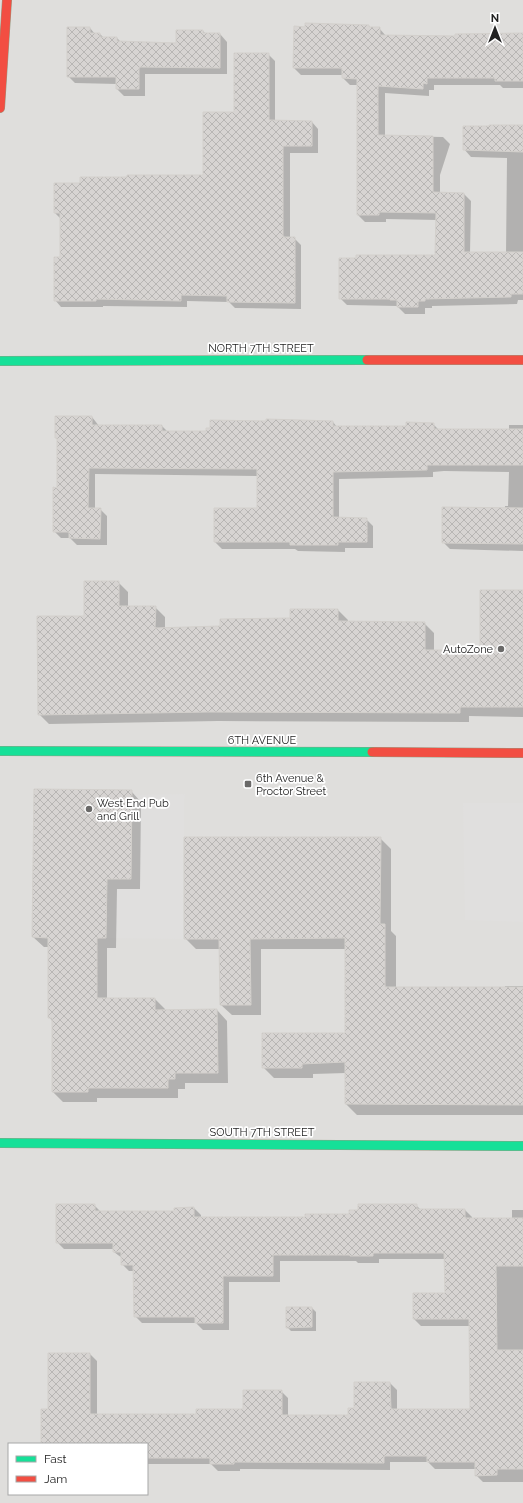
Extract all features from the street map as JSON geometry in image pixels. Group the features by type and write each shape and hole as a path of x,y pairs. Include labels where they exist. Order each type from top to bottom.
{"street":[{"path":"0,108 7,0"},
{"name":"NORTH 7TH STREET","path":"0,361 523,360"},
{"name":"6TH AVENUE","path":"0,751 523,753"},
{"name":"SOUTH 7TH STREET","path":"0,1143 523,1146"}],"shaded area":[{"path":"0,0 523,0 523,1503 0,1503"},
{"path":"185,794 184,939 106,938 107,879 131,879 132,795"},
{"path":"463,803 523,803 523,922 465,920"}],"building":[{"path":"305,23 369,25 369,27 380,27 380,35 455,36 455,34 523,33 523,81 495,81 495,78 427,78 427,84 423,83 423,89 378,86 378,135 433,136 433,192 464,193 464,252 523,252 523,294 511,294 511,297 425,299 425,301 418,301 418,307 397,307 397,300 390,299 339,299 339,258 356,258 356,255 435,255 436,213 379,212 379,215 357,215 357,79 342,78 342,68 293,68 294,26 305,27"},
{"path":"67,27 90,27 90,33 100,33 100,37 117,37 117,41 176,43 176,30 203,30 203,33 220,33 220,68 139,67 139,89 116,89 116,77 67,77"},
{"path":"234,53 269,53 269,120 312,121 312,146 283,146 283,237 295,237 295,303 227,302 227,296 181,295 181,301 96,299 96,301 54,301 54,257 60,257 60,213 54,213 54,183 80,183 80,177 127,177 127,175 203,175 203,112 234,112"},
{"path":"523,125 523,152 463,150 463,126"},
{"path":"55,416 92,416 92,425 162,425 162,431 206,431 206,428 210,428 210,420 266,421 266,419 333,421 333,426 406,426 406,422 434,423 434,429 523,429 523,465 427,465 427,470 333,472 333,517 367,518 367,542 338,542 338,545 290,545 290,542 214,542 214,508 257,508 257,469 89,468 88,508 101,508 100,539 69,538 69,532 53,532 53,487 57,488 57,438 55,438"},
{"path":"442,507 523,508 523,544 442,543"},
{"path":"84,581 119,581 119,606 156,606 155,628 220,626 220,619 290,618 290,609 338,609 338,621 425,622 425,650 480,650 480,590 523,590 523,707 460,707 460,713 208,712 38,715 37,616 84,616"},
{"path":"34,789 132,790 131,879 107,879 106,938 97,938 97,998 155,998 155,1010 217,1009 218,1073 175,1073 175,1079 168,1079 168,1088 88,1088 88,1092 52,1092 52,1018 48,1018 48,938 32,937"},
{"path":"184,837 381,837 380,924 385,924 385,987 523,987 523,1105 345,1104 345,1062 302,1064 302,1068 262,1068 262,1033 345,1033 345,938 250,939 251,1005 220,1005 219,939 184,939"},
{"path":"56,1204 95,1204 95,1211 174,1211 174,1208 194,1207 194,1217 305,1217 305,1214 349,1214 349,1210 358,1210 358,1204 417,1204 417,1209 465,1209 465,1218 523,1218 523,1266 496,1266 497,1350 523,1350 523,1469 497,1469 497,1475 475,1476 475,1462 427,1462 427,1456 384,1456 384,1463 234,1462 234,1464 210,1464 210,1458 148,1458 148,1443 41,1443 41,1409 48,1409 48,1353 90,1353 90,1414 196,1414 196,1409 243,1409 243,1390 282,1390 282,1415 348,1415 348,1408 354,1408 354,1382 390,1382 391,1409 470,1409 469,1319 413,1319 413,1293 445,1293 444,1253 373,1253 373,1256 273,1255 273,1276 223,1276 223,1323 195,1323 195,1317 134,1317 133,1265 121,1265 121,1252 113,1252 113,1243 56,1243"},
{"path":"286,1307 312,1307 312,1327 286,1328"}],"traffic: fast":[{"path":"0,361 367,360"},
{"path":"0,751 372,752"},
{"path":"0,1143 523,1146"}],"traffic: jam":[{"path":"0,108 7,0"},
{"path":"367,360 523,360"},
{"path":"372,752 523,753"}],"place":[{"name":"AutoZone","path":"501,649"},
{"name":"6th Avenue & Proctor Street","path":"248,784"},
{"name":"West End Pub and Grill","path":"89,809"}]}
